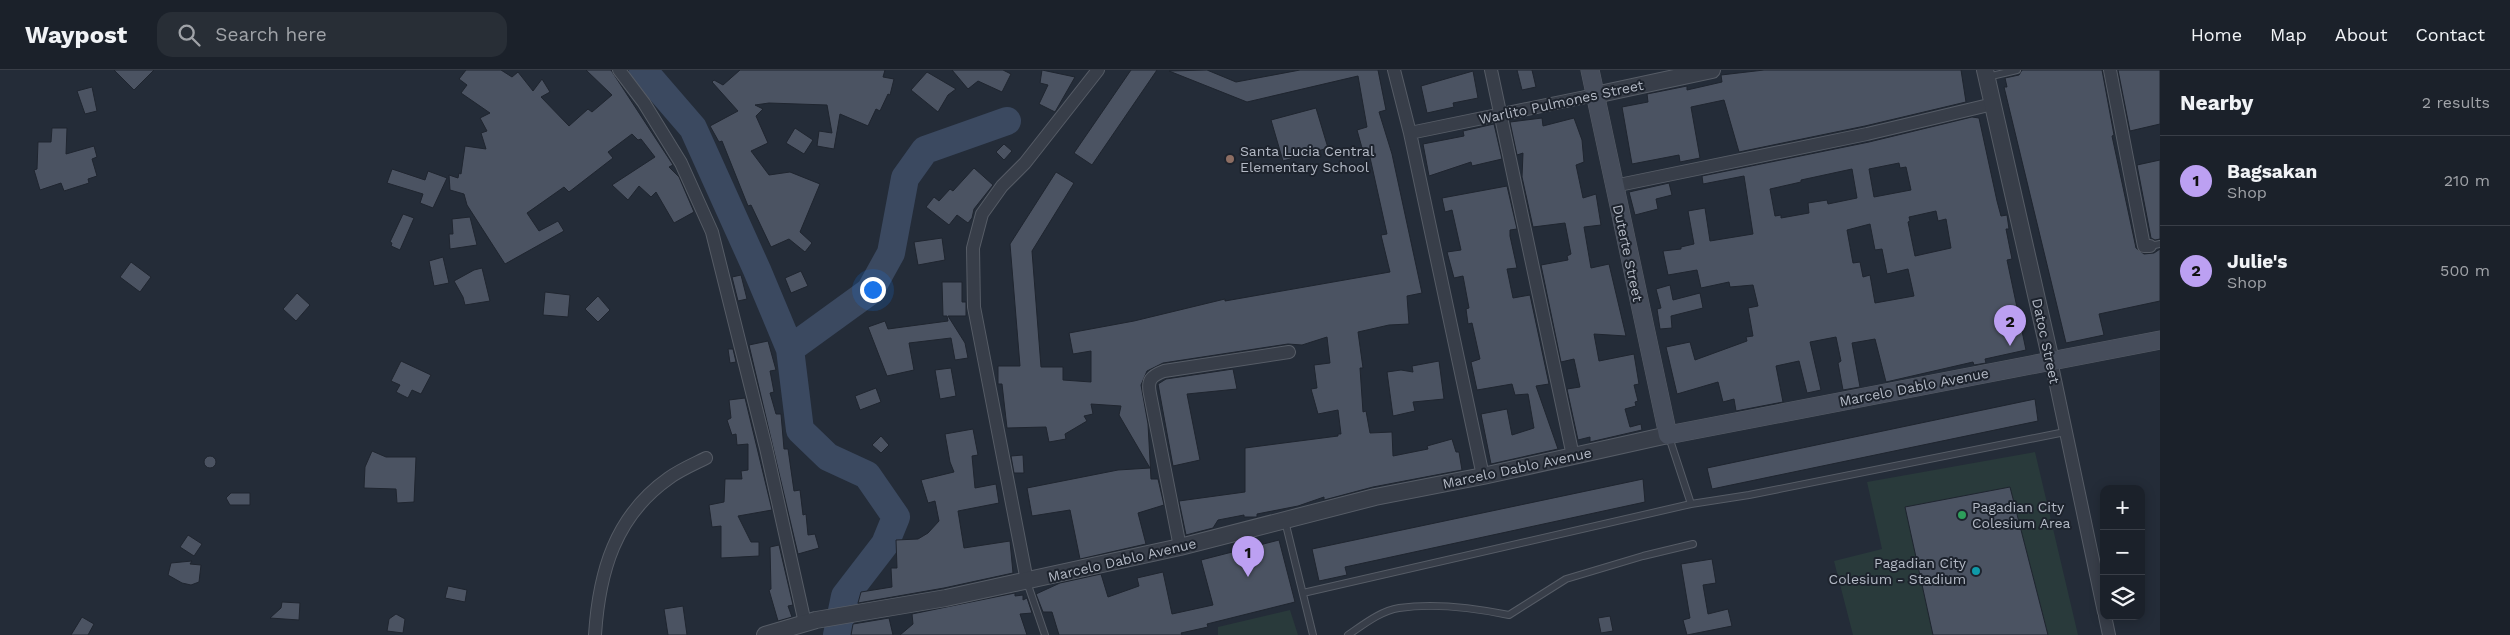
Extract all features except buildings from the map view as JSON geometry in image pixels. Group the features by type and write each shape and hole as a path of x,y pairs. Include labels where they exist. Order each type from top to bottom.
{"main road":[{"name":"Duterte Street","path":"1590,70 1668,435"},
{"name":"Marcelo Dablo Avenue","path":"1668,435 2160,340"}],"street":[{"path":"619,70 644,103 680,163 712,232 811,622"},
{"path":"1027,581 974,307 972,279 974,238 985,208 1024,163 1098,70"},
{"path":"1394,70 1410,134 1483,476"},
{"path":"1491,70 1573,456"},
{"name":"Warlito Pulmones Street","path":"1410,134 1712,70"},
{"path":"2110,70 2144,246 2155,245"},
{"name":"Datoc Street","path":"1986,74 2051,361 2100,594"},
{"path":"1614,186 1866,134 1993,104"},
{"path":"1180,548 1148,383 1150,378 1164,371 1289,352"},
{"name":"Marcelo Dablo Avenue","path":"765,635 811,622 876,608 946,598 1180,548 1375,497 1483,476 1668,435"},
{"path":"595,635 597,599 611,550 630,514 669,478 706,458"},
{"path":"2106,620 2109,635"}],"lane":[{"path":"1986,74 2017,70"},
{"path":"1303,593 1691,504 1749,495 2065,432"},
{"path":"1668,435 1691,504"},
{"path":"1285,521 1313,635"},
{"path":"1348,635 1374,618 1397,608 1471,607 1509,615 1566,579 1643,556 1693,544"},
{"path":"1027,581 1045,635"}],"shaded area":[{"name":"Pagadian City Colesium Area","path":"2035,452 2078,635 1853,635 1834,561 1882,549 1867,482"},
{"path":"1290,610 1298,635 1218,635 1218,627"}],"waterway":[{"path":"643,70 693,128 757,270 790,349 800,430 828,457 867,475 896,517 885,544 845,596 837,635"},
{"path":"790,349 870,291 891,253 905,178 925,150 1007,121"}],"place":[{"name":"Santa Lucia Central Elementary School","path":"1230,159"},
{"name":"Julie's","path":"2010,346"},
{"name":"Pagadian City Colesium Area","path":"1962,515"},
{"name":"Pagadian City Colesium - Stadium","path":"1976,571"},
{"name":"Bagsakan","path":"1248,577"}]}
